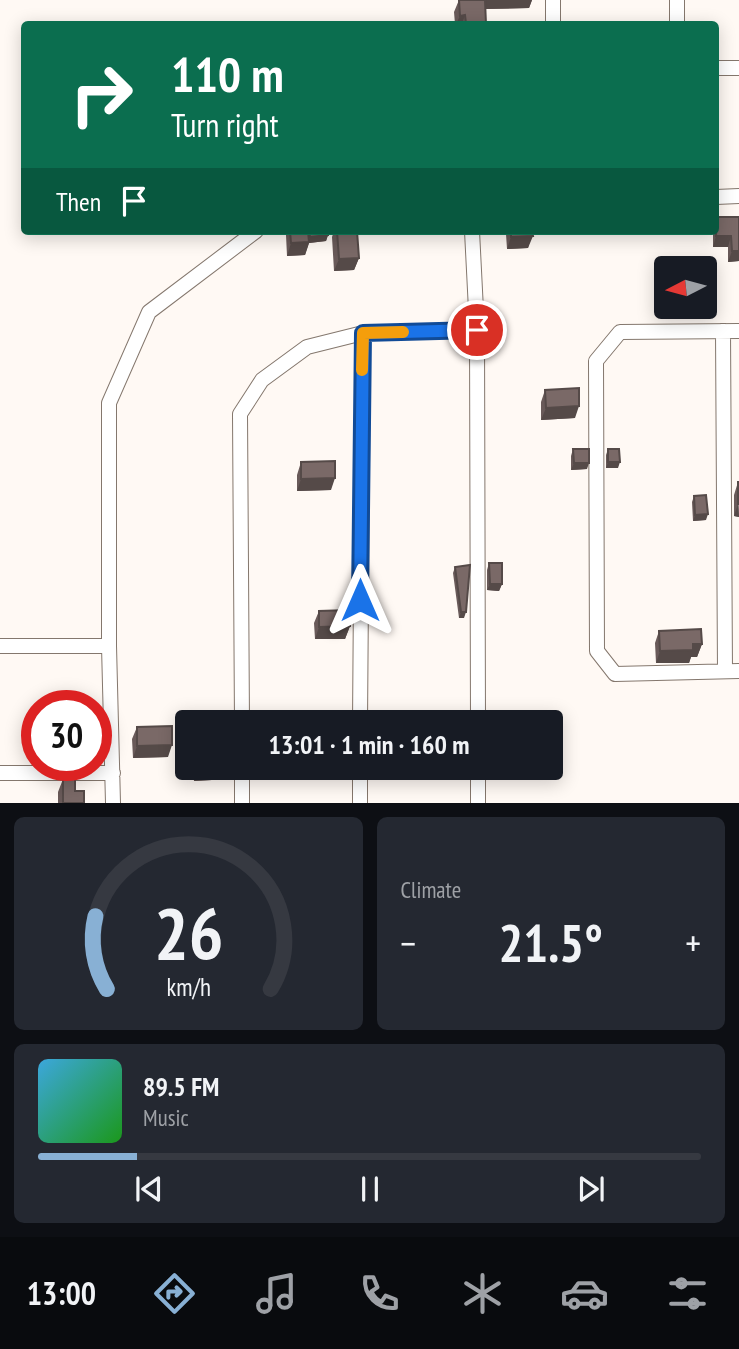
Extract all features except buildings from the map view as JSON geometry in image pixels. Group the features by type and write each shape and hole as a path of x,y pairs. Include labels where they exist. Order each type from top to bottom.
{"street":[{"path":"553,0 553,21"},
{"path":"677,0 677,21"},
{"path":"719,68 739,68"},
{"path":"719,197 739,196"},
{"path":"113,803 108,646 109,403 149,312 251,235"},
{"path":"472,235 477,330 478,710"},
{"path":"242,710 240,414 262,380 307,347 363,333 477,330"},
{"path":"723,331 732,671 615,674 597,652 596,362 620,332 723,331 739,331"},
{"path":"360,710 363,333"},
{"path":"0,646 108,646"},
{"path":"0,773 113,773"},
{"path":"242,780 242,803"},
{"path":"360,780 360,803"},
{"path":"478,780 478,803"}],"slow traffic":[{"path":"362,370 363,333 403,332"}],"route":[{"path":"360,600 363,333 477,330"}]}
